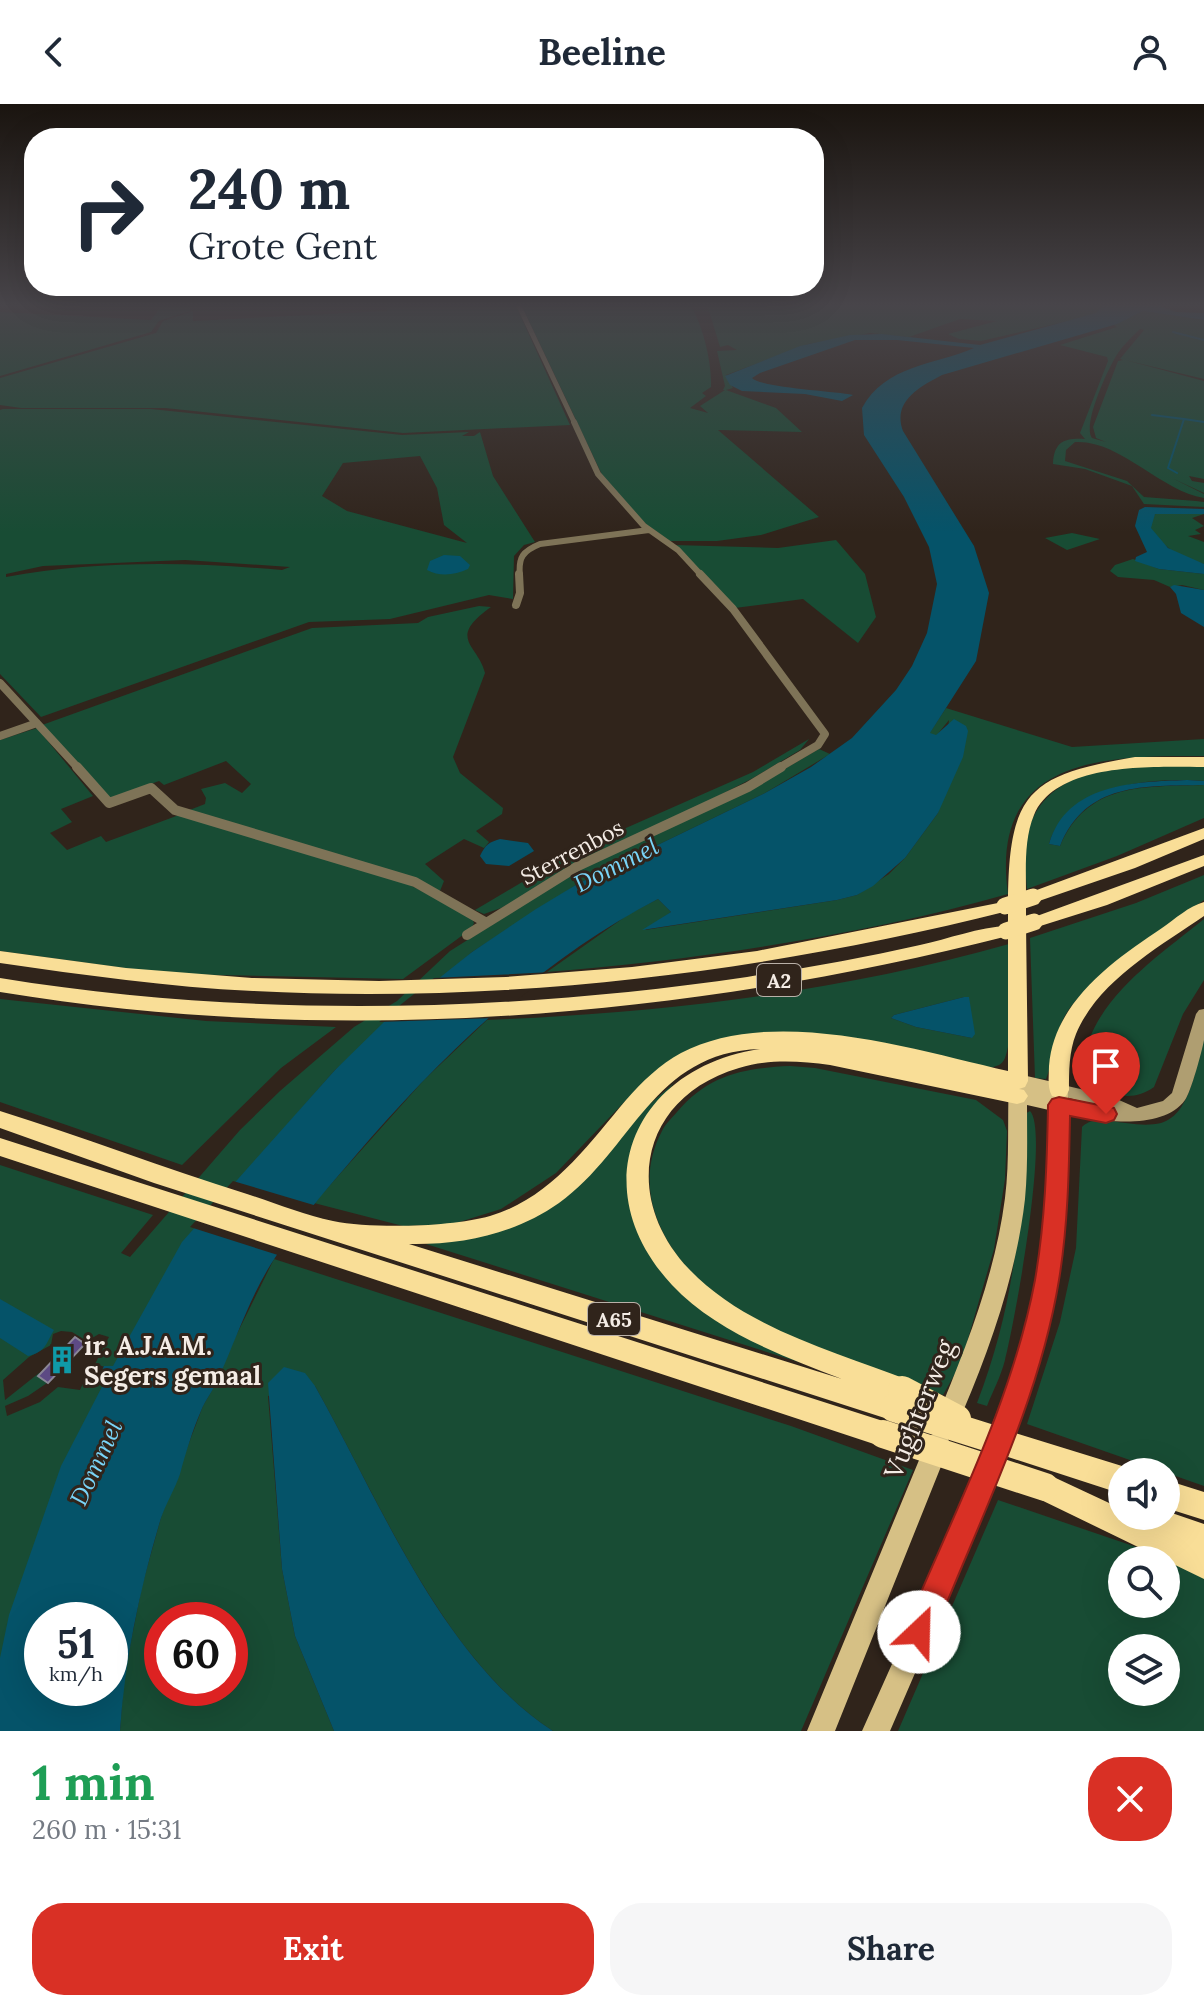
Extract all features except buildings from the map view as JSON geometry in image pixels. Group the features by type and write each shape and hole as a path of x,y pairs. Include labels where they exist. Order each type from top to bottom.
{"highway":[{"path":"1018,1089 1017,853 1026,815 1037,798 1052,785 1092,769 1135,762 1204,762"},
{"name":"A2","path":"0,957 169,978 373,987 576,980 699,967 904,932 1005,906 1092,878 1204,833"},
{"name":"A2","path":"0,985 218,1008 343,1011 548,1006 641,998 817,974 1006,931 1101,901 1204,860"},
{"path":"1059,1097 1063,1042 1078,1010 1112,977 1204,908"},
{"name":"A65","path":"327,1241 445,1235 486,1228 529,1212 574,1179 642,1095 662,1076 701,1053 719,1047 781,1039 826,1042 1018,1089"},
{"name":"A65","path":"1018,1089 824,1056 767,1055 721,1065 684,1086 653,1119 642,1141 636,1181 644,1222 665,1260 682,1279 704,1298 772,1338 898,1399 1002,1442 1108,1476"},
{"name":"A65","path":"0,1119 327,1241 883,1434 1108,1507"},
{"name":"A65","path":"0,1147 137,1193 327,1241 898,1399"},
{"name":"A65","path":"1045,1487 1204,1564"},
{"path":"1180,1498 1204,1506"},
{"path":"1179,1530 1204,1538"}],"main road":[{"path":"876,1731 941,1583 1025,1369 1047,1283 1057,1213 1059,1097 1018,1089"},
{"name":"Vughterweg","path":"821,1731 989,1313 1013,1209 1018,1089"}],"street":[{"name":"Sterrenbos","path":"485,922 605,852 748,787 824,740 822,727 733,609 678,550 649,530 598,474 555,380"},
{"path":"516,605 521,599 520,557 528,547 547,541 649,530"},
{"path":"0,683 109,803 151,788 175,810 415,882 485,922 467,935"},
{"path":"0,736 37,723"},
{"path":"1059,1097 1106,1114 1161,1111 1171,1106 1179,1096 1204,1014"}],"green space":[{"path":"0,380 550,380 570,425 403,433 165,408 21,408 0,405"},
{"path":"557,380 711,380 711,387 702,393 706,396 690,408 708,413 700,406 725,390 724,380 729,380 733,388 726,390 776,408 802,432 718,430 819,517 761,535 717,541 670,541 647,525 605,481"},
{"path":"1101,380 1104,380 1093,409 1090,431 1092,438 1106,442 1096,438 1093,427 1111,380 1204,381 1204,479 1189,476 1192,481 1204,483 1204,493 1174,479 1204,494 1204,498 1172,486 1108,448 1091,443 1075,442 1066,450 1065,461 1127,481 1144,497 1204,502 1204,507 1144,504 1132,486 1085,469 1053,464 1058,446 1072,439 1085,439 1080,433"},
{"path":"151,409 402,435 469,432 462,436 474,436 480,432 493,476 535,542 524,545 514,556 513,599 489,595 390,619 309,622 41,717 0,674 0,410","holes":["420,456 437,488 444,525 467,543 347,511 322,496 343,463","185,560 290,567 282,570 179,564 109,565 6,577 6,574 43,566"]},
{"path":"1204,514 1192,518 1204,526 1195,530 1201,534 1188,536 1204,542 1204,564 1181,556 1155,535 1150,528 1153,515"},
{"path":"1072,533 1100,539 1067,550 1045,538"},
{"path":"836,540 865,574 876,617 858,643 803,599 735,608 674,545 778,548"},
{"path":"1133,559 1159,569 1204,574 1204,590 1182,585 1170,587 1154,580 1118,577 1110,571 1115,565"},
{"path":"479,606 491,607 470,627 467,634 485,673 453,757 460,773 503,808 502,814 476,831 489,842 484,848 464,839 425,864 444,881 440,891 187,811 205,804 206,798 201,789 225,783 242,793 251,784 226,761 164,785 159,781 110,799 42,725 312,628 418,623 428,617"},
{"path":"946,708 1072,747 1204,739 1204,756 1128,758 1093,763 1061,774 1035,790 1016,815 1007,849 1008,894 896,922 780,944 662,961 547,972 629,914 658,899 671,912 645,930 837,900 857,895 889,874 905,858 938,813 949,720 936,736 929,734"},
{"path":"37,728 93,796 61,809 72,822 50,833 67,850 101,836 106,842 179,815 402,881 471,916 474,923 471,929 403,979 168,974 0,951 0,740"},
{"path":"809,739 800,750 753,778 501,908 484,914 475,910 576,850 753,772"},
{"path":"819,749 830,754 765,793 579,883 472,952 335,1070 237,1182 113,1367 0,1667 0,1165 153,1215 121,1253 130,1257 240,1130 354,1027 397,1001 450,951 580,869 750,789","holes":["72,1332 87,1341 99,1334 109,1337 95,1364 105,1367 100,1376 87,1375 80,1390 58,1387 40,1402 7,1416 5,1406 28,1396 47,1383 47,1379 39,1373 5,1400 3,1380 29,1357 51,1345 53,1334"]},
{"path":"1204,765 1204,781 1137,783 1092,797 1074,808 1059,824 1049,844 1060,846 1072,825 1102,799 1139,788 1204,785 1204,818 1117,856 1027,889 1026,839 1036,812 1052,793 1073,780 1123,767"},
{"path":"1204,875 1204,900 1129,953 1076,1000 1059,1030 1046,1079 1035,1078 1030,938 1136,903"},
{"path":"1204,919 1204,980 1183,1014 1154,1087 1130,1096 1101,1089 1092,1083 1085,1065 1088,1043 1098,1021 1133,978"},
{"path":"1009,944 1010,1033 1005,1058 999,1065 990,1068 750,1036 630,1096 556,1173 501,1209 453,1224 403,1226 314,1203 424,1080 487,1020 685,1006 816,987 945,961","holes":["968,997 972,1038 916,1027 891,1018"]},
{"path":"0,999 206,1021 336,1027 281,1068 182,1165 0,1102"},
{"path":"1204,1031 1204,1486 1180,1478 1180,1458 1124,1458 1027,1424 1060,1322 1076,1248 1082,1127 1095,1121 1149,1125 1172,1118 1187,1097"},
{"path":"790,1066 815,1068 976,1100 1003,1120 1007,1131 1005,1179 994,1249 961,1363 943,1395 819,1351 736,1309 701,1282 674,1250 655,1213 650,1192 651,1161 663,1128 677,1112 701,1089 728,1076"},
{"path":"674,1083 646,1118 635,1140 648,1246 805,1364 426,1244 506,1229"},
{"path":"1030,1111 1035,1126 1036,1154 1028,1230 1005,1360 987,1406 977,1403 1008,1297 1019,1225 1025,1114"},
{"path":"274,1259 791,1426 913,1470 801,1731 553,1731 514,1700 478,1663 446,1620 389,1526 315,1386 268,1396 282,1569 295,1636 334,1731 120,1731 122,1706 128,1706 128,1657 142,1586 162,1514 203,1406 218,1380 226,1356"},
{"path":"998,1500 1133,1546 1108,1546 1108,1618 1180,1618 1180,1565 1204,1575 1204,1731 898,1731"}],"water":[{"path":"727,380 756,380 783,387 853,395 842,401 805,394 742,391"},
{"name":"Dommel","path":"889,380 934,380 917,390 904,404 901,412 903,431 974,546 989,593 976,661 930,733 936,735 954,719 966,726 968,731 963,757 938,813 905,858 873,886 857,895 642,930 671,912 658,899 615,923 533,980 458,1046 389,1118 322,1195 263,1277 201,1411 178,1480 161,1518 134,1623 128,1664 128,1602 24,1602 24,1706 123,1706 120,1731 0,1731 0,1658 9,1615 61,1466 106,1379 99,1376 104,1366 113,1366 182,1242 335,1070 384,1022 472,952 579,883 765,793 811,767 852,738 896,690 912,666 927,633 937,584 929,547 904,497 864,435 862,408 872,394"},
{"path":"1145,507 1204,509 1204,514 1155,514 1151,528 1168,548 1204,564 1204,574 1159,569 1135,561 1136,557 1147,552 1135,526 1139,510"},
{"path":"444,555 460,556 470,565 468,569 453,574 437,574 427,570 430,561"},
{"path":"1170,587 1204,590 1204,627 1181,613 1176,594"},
{"path":"1204,781 1204,785 1139,788 1101,799 1071,825 1060,846 1049,844 1058,824 1087,797 1125,785"},
{"path":"500,839 528,843 534,851 509,866 486,864 480,856 482,852 488,844"},
{"path":"969,997 975,1034 972,1038 916,1027 891,1018 894,1015"},
{"path":"0,1299 54,1330 42,1349 28,1356 0,1338"},
{"path":"284,1367 305,1373 315,1386 389,1526 445,1620 513,1700 553,1731 334,1731 295,1636 282,1569 268,1383"}],"pier":[{"path":"552,972 495,1018 379,1022 434,978"},
{"path":"233,1181 317,1206 281,1256 190,1227"}],"waterway":[{"path":"1152,415 1184,419"},
{"path":"1177,473 1168,468 1184,419"},
{"path":"1184,419 1204,422"}],"place":[{"name":"ir. A.J.A.M. Segers gemaal","path":"62,1360"}],"route":[{"path":"919,1632 1014,1400 1032,1343 1047,1283 1057,1213 1059,1105 1106,1114"}]}
